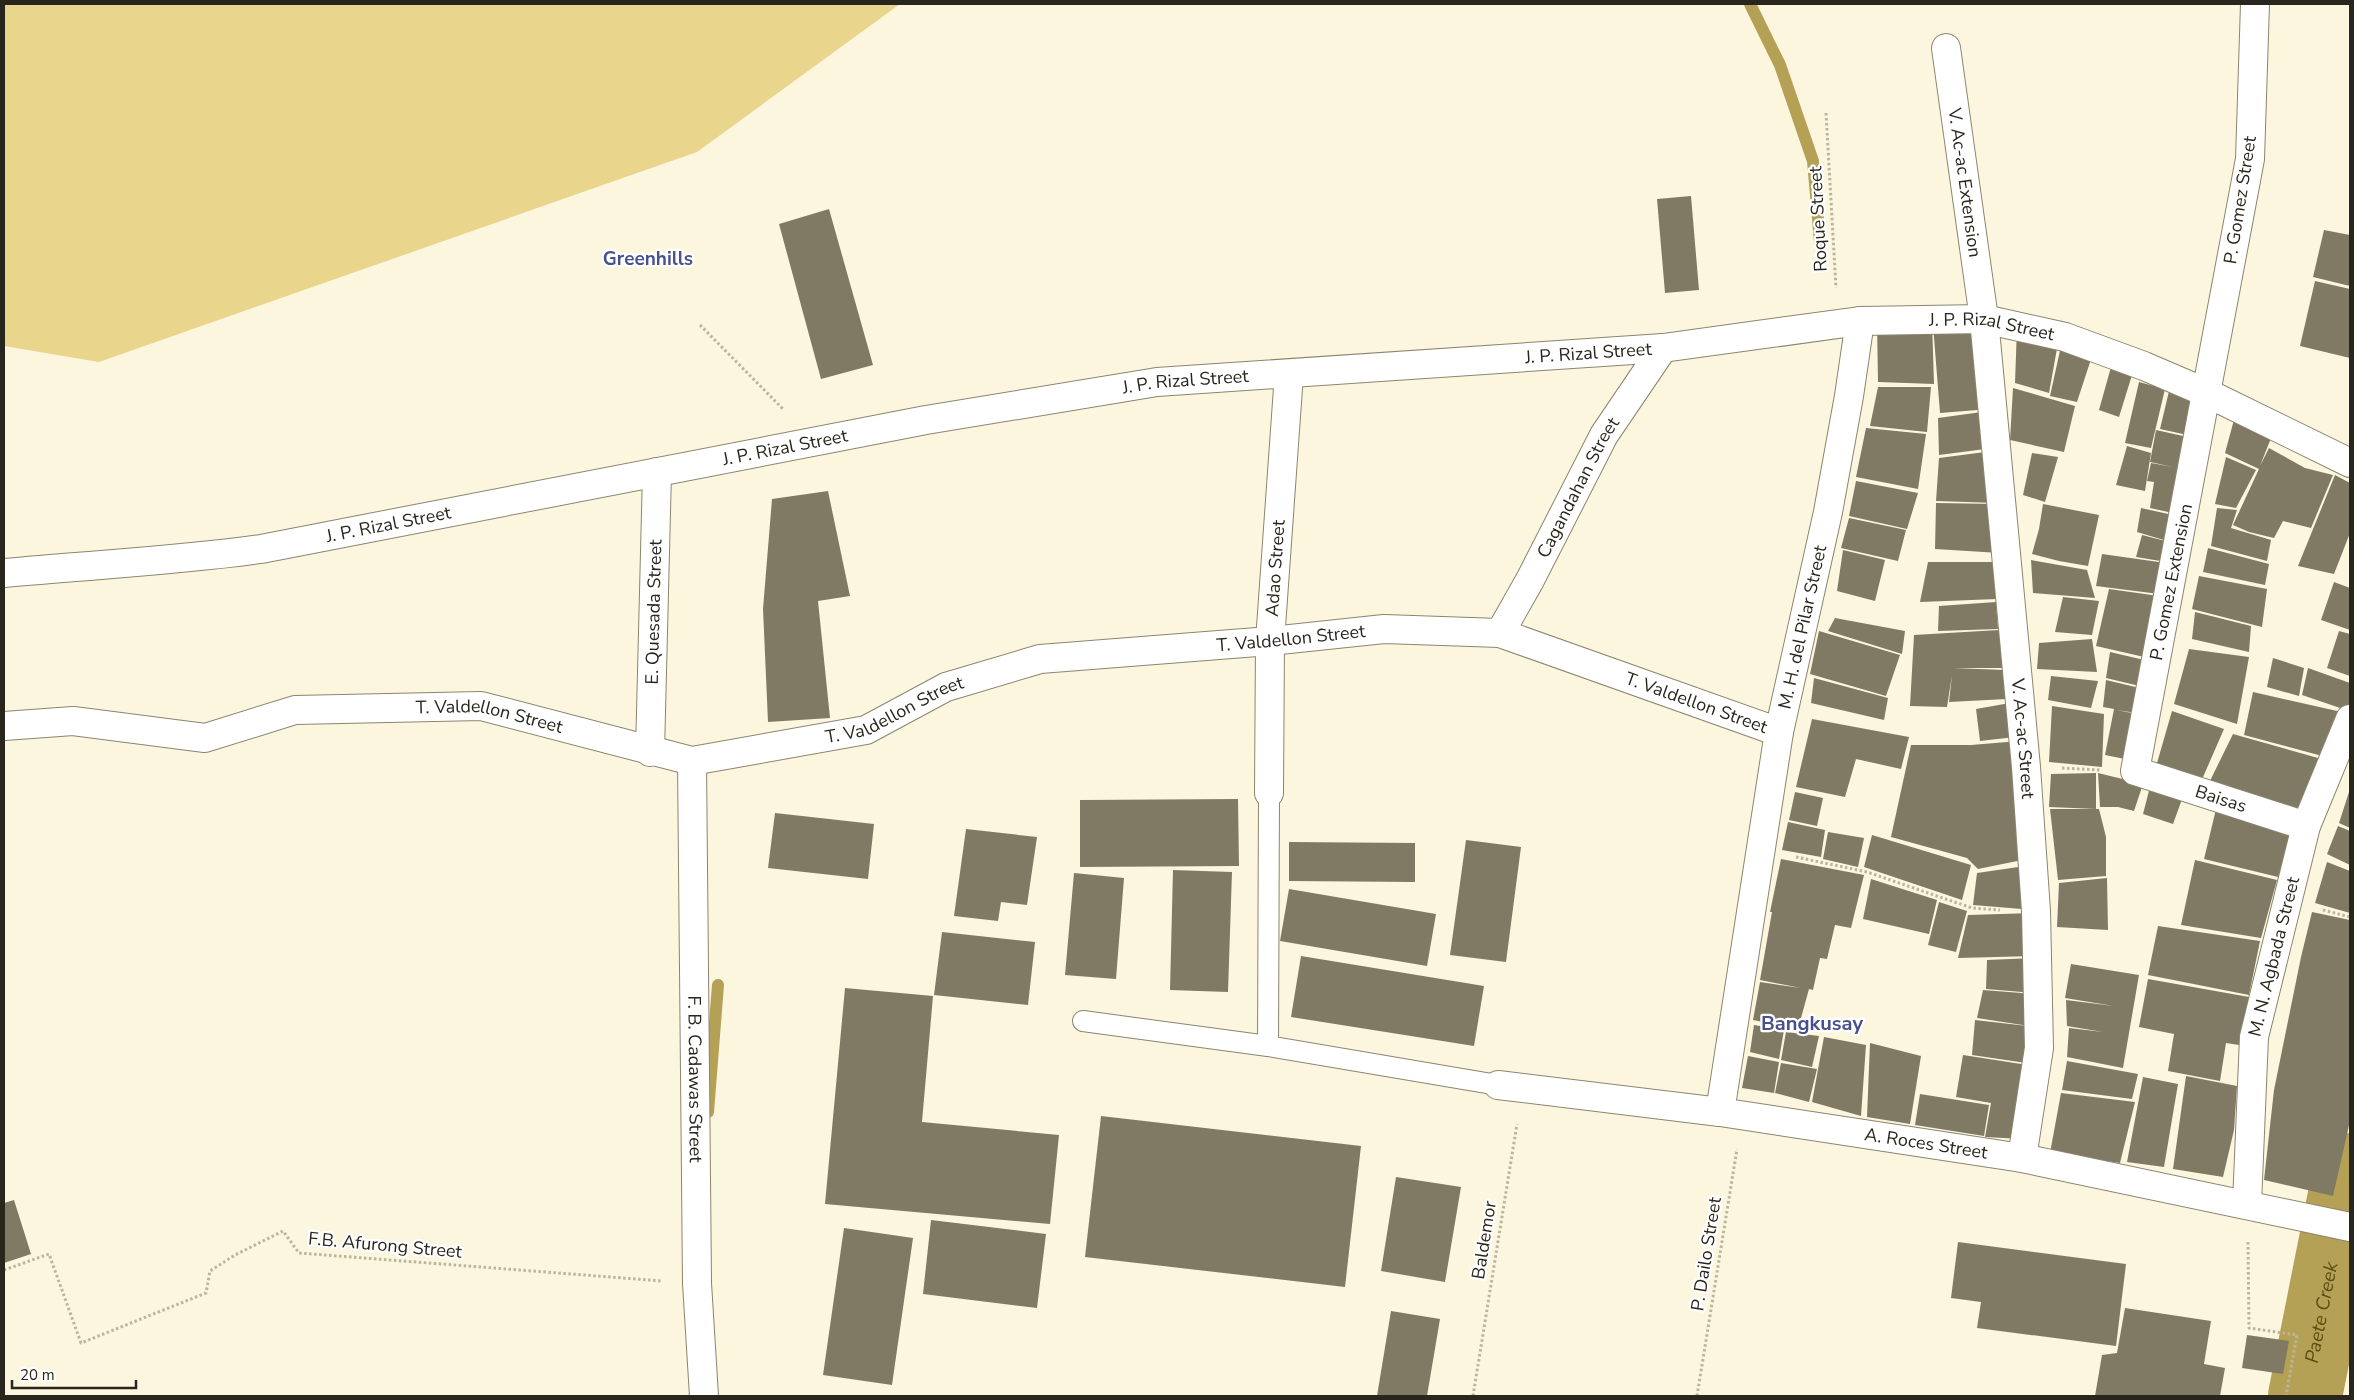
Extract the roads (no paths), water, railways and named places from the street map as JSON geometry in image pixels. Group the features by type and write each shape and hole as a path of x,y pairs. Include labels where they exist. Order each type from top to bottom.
{"street":[{"name":"P. Gomez Street","path":"2207,393 2250,159 2255,4"},
{"name":"V. Ac-ac Extension","path":"1946,48 1984,319"},
{"name":"J. P. Rizal Street","path":"4,573 187,559 261,549 926,420 1156,382 1663,348 1849,322 1984,319 2064,337 2144,366 2207,393 2350,460"},
{"name":"V. Ac-ac Street","path":"1984,319 2026,767 2036,911 2039,1048 2022,1158"},
{"name":"M. H. del Pilar Street","path":"1731,1114 1762,849 1779,732 1828,512 1850,396 1849,322"},
{"name":"Cagandahan Street","path":"1500,633 1530,580 1604,435 1663,348"},
{"name":"Adao Street","path":"1269,793 1270,641 1289,374"},
{"name":"P. Gomez Extension","path":"2135,771 2207,393"},
{"name":"E. Quesada Street","path":"650,752 657,472"},
{"name":"T. Valdellon Street","path":"4,726 73,722 206,738 295,710 481,706 650,752 692,761 866,730 946,687 1040,659 1270,641 1384,628 1500,633 1779,732"},
{"name":"M. N. Agbada Street","path":"2248,1204 2254,1037 2306,826 2350,719"},
{"name":"F. B. Cadawas Street","path":"692,761 697,1283 704,1396"},
{"name":"Baisas","path":"2135,771 2306,826"},
{"name":"A. Roces Street","path":"1511,1086 1731,1114 2022,1158 2248,1204 2350,1227"}],"lane":[{"path":"1268,1046 1269,793"},
{"path":"1083,1021 1268,1046 1511,1086"}],"waterway":[{"path":"1750,4 1780,65 1813,161 1820,242"},
{"path":"708,1112 718,985"},
{"name":"Paete Creek","path":"2305,1396 2350,1170"}],"district":[{"name":"Greenhills","path":"648,259"},
{"name":"Bangkusay","path":"1812,1023"}]}
